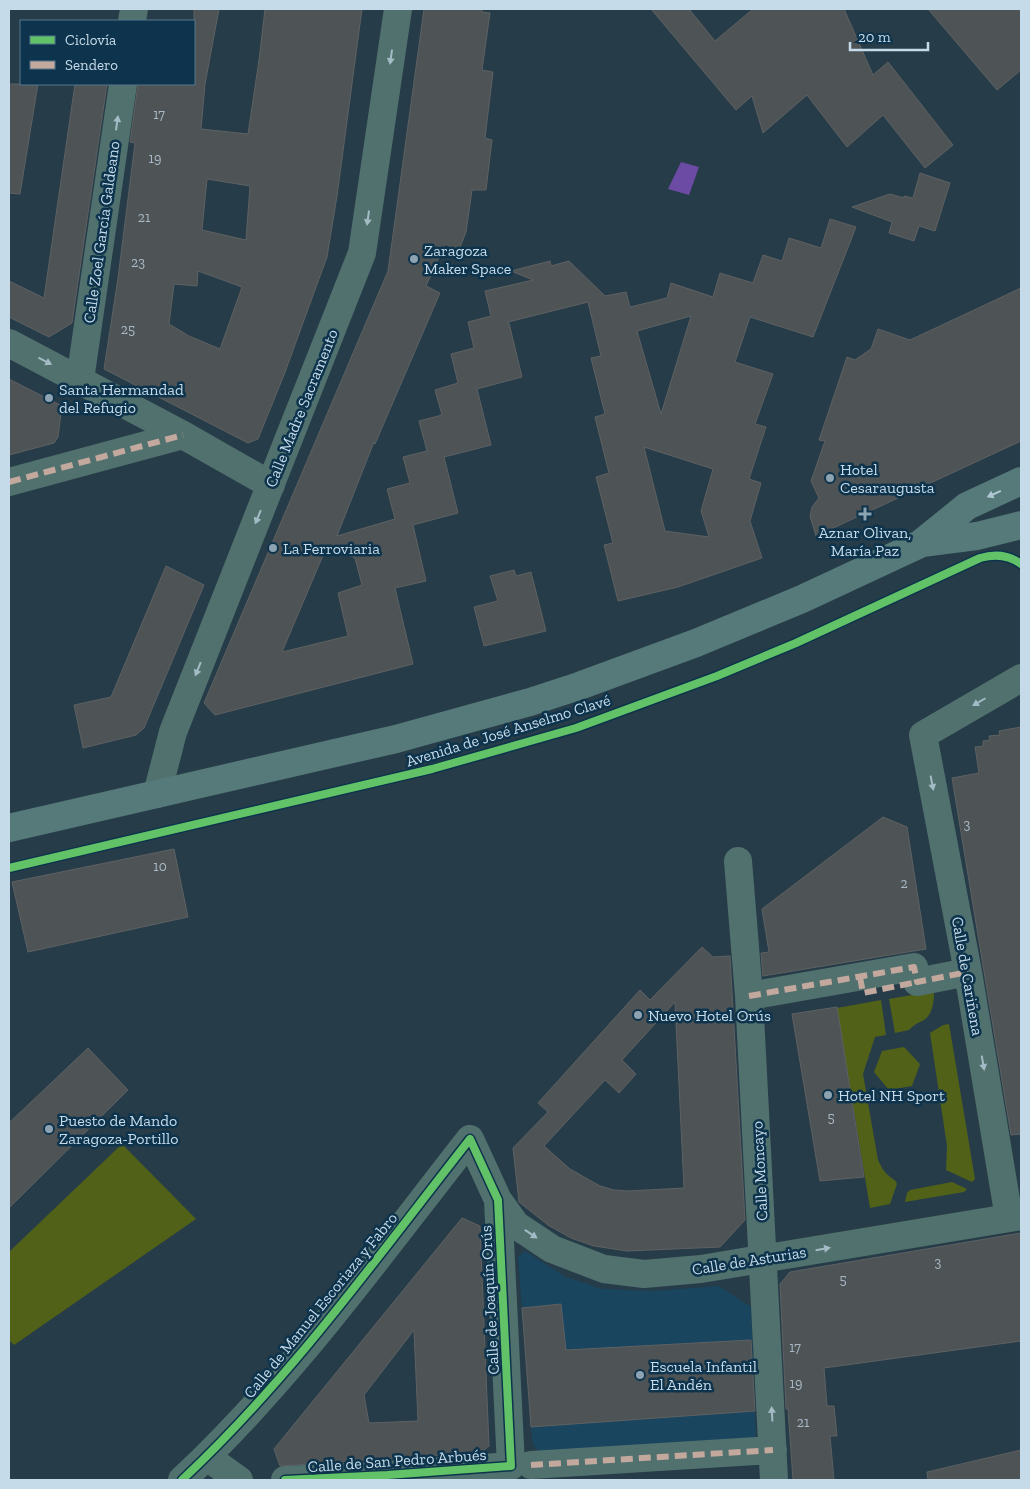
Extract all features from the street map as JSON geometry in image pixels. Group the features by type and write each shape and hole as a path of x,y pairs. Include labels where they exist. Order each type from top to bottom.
{"main road":[{"name":"Avenida de José Anselmo Clavé","path":"9,828 396,739 512,707 646,663 752,620 920,544 967,506 1021,481"},
{"name":"Avenida de José Anselmo Clavé","path":"920,544 977,536 1021,525"}],"street":[{"name":"Calle Madre Sacramento","path":"158,794 173,732 362,253 398,9"},
{"name":"Calle Zoel García Galdeano","path":"80,380 123,85"},
{"path":"9,342 183,435 271,486"},
{"path":"9,482 183,435"},
{"name":"Calle de Cariñena","path":"1015,1217 923,735 1021,678"},
{"name":"Calle Moncayo","path":"738,861 749,996 774,1480"},
{"path":"749,996 914,967 917,982 968,972"},
{"name":"Calle de Joaquín Orús","path":"470,1139 498,1200 521,1466"},
{"name":"Calle de Manuel Escoriaza y Fabro","path":"182,1480 207,1457 284,1375 470,1139"},
{"name":"Calle de Asturias","path":"498,1200 516,1225 552,1249 604,1269 644,1274 701,1269 1015,1217"},
{"name":"Calle de San Pedro Arbués","path":"285,1480 773,1450"},
{"path":"207,1457 239,1480"}],"shaded area":[{"path":"681,162 699,167 689,195 668,189"},
{"name":"Escuela Infantil El Andén","path":"525,1251 566,1277 602,1289 652,1291 719,1286 751,1307 756,1438 541,1453 533,1445 531,1427 518,1257"}],"green space":[{"path":"934,991 934,999 929,1016 909,1030 895,1033 889,999"},
{"path":"881,1000 886,1035 875,1037 863,1074 878,1160 885,1172 897,1184 890,1204 870,1208 837,1008"},
{"path":"949,1024 975,1179 972,1182 946,1170 947,1146 930,1033 943,1025"},
{"path":"904,1047 920,1064 912,1086 889,1090 874,1072 882,1051"},
{"path":"122,1144 196,1219 14,1345 9,1340 9,1252"},
{"path":"952,1182 967,1189 964,1192 905,1202 907,1193 910,1190"}],"building":[{"path":"194,9 219,9 205,84 201,129 248,134 265,9 362,9 327,257 284,375 258,439 248,443 104,369 118,278 135,143 130,142 138,85 195,85","holes":["207,179 250,186 246,240 202,230","198,271 242,287 220,349 189,336 169,324 174,284 197,286"]},
{"path":"424,9 482,9 482,12 490,13 482,70 493,72 485,138 492,140 486,190 472,190 466,232 459,250 445,244 426,286 440,293 375,444 374,442 337,536 395,519 387,489 410,483 403,457 427,451 419,421 442,415 435,390 458,383 451,354 474,348 468,322 491,316 485,291 533,280 511,271 550,261 551,266 569,261 605,296 626,292 630,307 667,298 671,283 713,297 720,273 753,283 763,255 782,261 789,238 821,248 830,219 856,227 813,337 750,317 735,362 773,374 755,424 766,427 749,479 761,483 750,521 762,558 678,587 618,601 604,545 613,543 596,477 609,473 595,417 605,414 591,358 601,356 588,302 508,322 522,377 477,389 491,445 444,457 458,513 413,525 426,581 395,588 413,664 215,715 204,703 388,271","holes":["691,316 661,414 637,331","644,447 713,469 701,511 709,537 665,531","327,546 329,556 332,547 355,558 362,585 338,593 348,636 282,652"]},
{"path":"651,9 689,9 715,41 753,9 844,9 873,75 888,62 953,145 925,168 883,115 847,147 807,95 763,133 752,96 736,110"},
{"path":"928,9 1021,9 1021,70 997,90"},
{"path":"9,84 38,85 20,194 9,193"},
{"path":"75,85 107,85 72,323 49,337 9,317 9,281 44,298"},
{"path":"920,173 950,183 935,231 919,226 914,241 889,233 892,222 852,207 890,194 904,198 904,196 913,198"},
{"path":"1021,288 1021,441 816,536 810,516 812,507 819,498 811,481 825,441 819,440 847,357 855,360 871,349 878,329 910,340"},
{"path":"9,379 60,405 58,437 54,443 9,455"},
{"path":"166,566 204,585 144,728 136,735 83,748 74,705 111,697"},
{"path":"514,570 516,576 531,572 546,631 484,646 474,607 498,601 490,576"},
{"path":"1021,727 1021,1134 1011,1135 952,778 979,773 975,747 983,746 983,741 990,740 989,736 1000,735 999,731"},
{"path":"883,817 907,827 926,949 763,976 761,953 769,952 762,909"},
{"path":"174,849 188,917 28,952 12,882"},
{"path":"702,947 713,957 730,956 745,1220 720,1247 627,1251 594,1246 571,1238 548,1225 519,1202 513,1148 548,1112 538,1103 640,990 650,1000","holes":["675,1002 684,1188 628,1191 600,1186 570,1169 544,1146 605,1080 619,1093 636,1074 622,1060"]},
{"name":"Hotel NH Sport","path":"837,1007 864,1177 820,1181 792,1014"},
{"name":"Puesto de Mando Zaragoza-Portillo","path":"88,1048 128,1090 9,1208 9,1123"},
{"path":"462,1218 480,1226 489,1446 482,1452 280,1466 274,1449","holes":["414,1330 418,1421 369,1423 364,1395"]},
{"path":"1021,1233 1021,1341 824,1368 827,1406 834,1406 837,1436 830,1436 834,1480 793,1480 788,1409 786,1409 780,1284 790,1272"},
{"path":"561,1304 566,1350 751,1340 755,1411 531,1427 522,1308"},
{"path":"1021,1450 1021,1480 928,1480 927,1472"}],"marked path":[{"path":"9,482 183,435"},
{"path":"749,996 914,967 917,982 968,972"},
{"path":"860,977 863,993 917,982"},
{"path":"531,1465 773,1450"}],"cycle path":[{"path":"9,868 432,769 576,728 717,676 796,643 980,558 1001,556 1021,564"},
{"path":"182,1480 222,1441 297,1358 470,1139 498,1200 511,1466 285,1480"}],"place":[{"name":"Zaragoza Maker Space","path":"414,259"},
{"name":"Santa Hermandad del Refugio","path":"49,398"},
{"name":"Hotel Cesaraugusta","path":"830,478"},
{"name":"Aznar Olivan, María Paz","path":"865,514"},
{"name":"La Ferroviaria","path":"273,548"},
{"name":"Nuevo Hotel Orús","path":"638,1015"},
{"name":"Hotel NH Sport","path":"828,1095"},
{"name":"Puesto de Mando Zaragoza-Portillo","path":"49,1129"},
{"name":"Escuela Infantil El Andén","path":"640,1375"}]}
